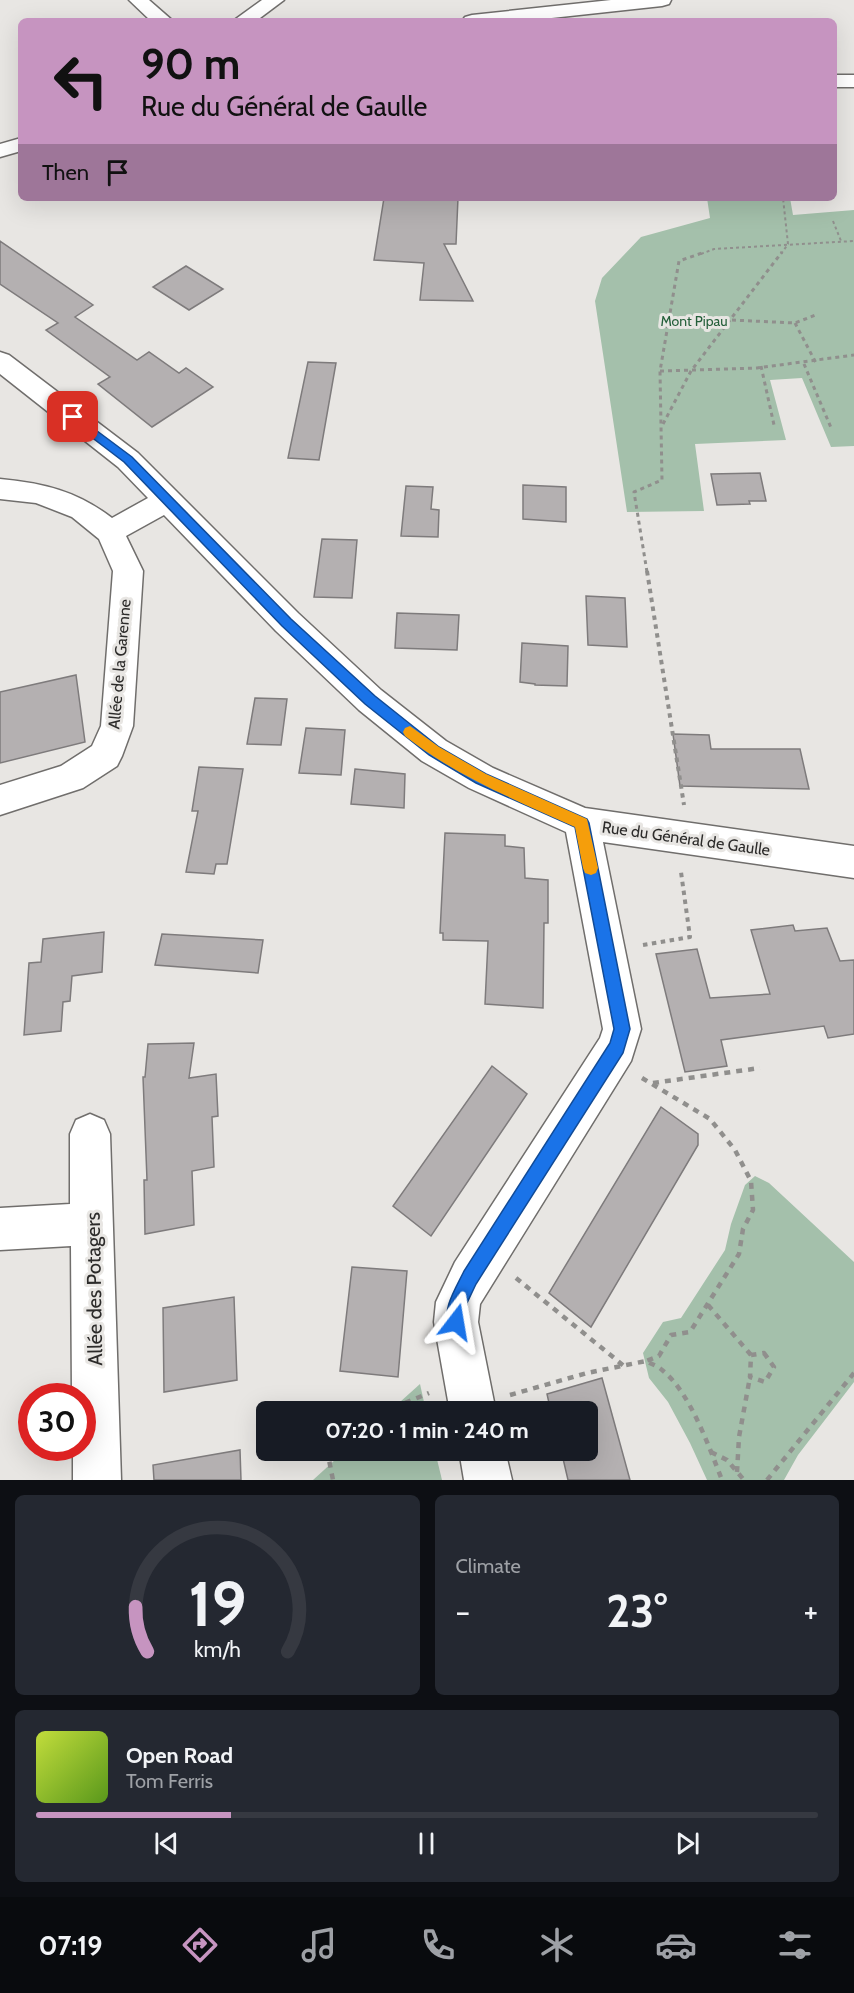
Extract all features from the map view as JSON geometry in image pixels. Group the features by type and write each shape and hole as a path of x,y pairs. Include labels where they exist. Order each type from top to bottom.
{"street":[{"path":"138,0 160,18"},
{"path":"248,18 275,0"},
{"path":"499,18 662,0"},
{"path":"837,81 854,81"},
{"path":"0,151 18,145"},
{"name":"Rue du Général de Gaulle","path":"0,361 128,460 287,622 370,700 434,751 481,778 582,823 854,862"},
{"name":"Allée de la Garenne","path":"0,489 39,493 82,510 110,532 128,571 117,726 105,756 71,778 0,800"},
{"path":"110,532 166,501"},
{"path":"471,1401 456,1322 458,1302 470,1277 617,1047 622,1029 582,823"},
{"name":"Allée des Potagers","path":"90,1134 97,1480"},
{"path":"0,1229 93,1224"},
{"path":"484,1461 488,1480"}],"path":[{"path":"662,425 691,371 788,244 783,201"},
{"path":"833,221 841,241"},
{"path":"607,952 690,937 683,839 634,492 662,480 660,371 679,261 714,249 854,241"},
{"path":"731,320 795,323 818,314"},
{"path":"795,323 816,363"},
{"path":"660,371 804,364 854,355"},
{"path":"804,364 832,430"},
{"path":"761,366 774,425"},
{"path":"505,1401 587,1373 646,1361 659,1356 671,1335 690,1332 708,1305 739,1254 743,1229 753,1210 750,1181 735,1150 710,1119 652,1083 608,1061"},
{"path":"652,1083 760,1068"},
{"path":"486,1253 624,1366"},
{"path":"708,1305 751,1355 750,1377 739,1437 737,1472"},
{"path":"750,1377 765,1382 774,1367 764,1353 751,1355"},
{"path":"646,1361 663,1371 679,1392 723,1480"},
{"path":"767,1480 854,1373"},
{"path":"709,1451 727,1460 744,1480"},
{"path":"329,1461 333,1480"}],"green space":[{"name":"Mont Pipau","path":"707,201 791,201 793,215 854,210 854,446 831,447 802,378 770,380 786,440 695,444 704,511 627,512 595,301 602,278 641,237 710,218"},
{"path":"755,1176 769,1183 854,1262 854,1382 798,1455 784,1480 707,1480 668,1402 649,1378 643,1353 663,1322 681,1318 725,1250 731,1224 745,1185"},
{"path":"420,1384 424,1401 401,1401"},
{"path":"334,1461 437,1461 442,1480 313,1480"}],"building":[{"path":"384,201 458,201 456,244 444,244 473,301 420,300 424,263 374,260"},
{"path":"0,241 93,305 75,317 137,360 149,352 179,373 186,368 213,387 152,427 98,384 110,377 46,330 58,323 0,284"},
{"path":"186,266 223,289 189,310 153,287"},
{"path":"308,362 336,363 319,460 288,458"},
{"path":"760,473 766,501 717,505 711,474"},
{"path":"523,485 566,487 566,522 523,519"},
{"path":"406,486 433,487 431,509 439,510 438,537 401,536"},
{"path":"322,539 357,540 352,598 314,597"},
{"path":"586,596 625,598 627,647 588,645"},
{"path":"397,613 459,615 457,650 395,648"},
{"path":"522,643 568,646 567,686 520,682"},
{"path":"76,675 85,742 0,763 0,692"},
{"path":"255,698 287,699 281,745 247,744"},
{"path":"306,728 345,730 341,775 299,773"},
{"path":"673,734 709,735 711,749 800,749 809,789 680,786"},
{"path":"199,767 243,769 227,864 216,864 214,874 186,872 198,811 192,811"},
{"path":"355,769 405,774 404,808 351,804"},
{"path":"445,833 505,835 505,846 524,848 525,878 548,880 548,923 544,923 543,1008 485,1004 488,941 443,940 443,933 440,933"},
{"path":"793,925 795,931 827,928 840,961 854,960 854,1034 828,1038 824,1026 721,1040 727,1066 685,1072 656,954 697,949 710,998 770,994 751,930"},
{"path":"104,932 102,972 72,976 70,1001 63,1002 61,1031 24,1035 29,963 41,962 43,939"},
{"path":"162,934 263,940 258,973 155,965"},
{"path":"194,1043 189,1078 216,1074 218,1116 212,1117 214,1167 192,1171 194,1225 145,1234 144,1180 147,1180 143,1077 145,1077 148,1044"},
{"path":"492,1066 527,1094 431,1236 393,1206"},
{"path":"661,1107 698,1134 698,1145 591,1327 549,1293"},
{"path":"352,1267 407,1271 398,1377 340,1371"},
{"path":"234,1297 237,1380 164,1392 163,1308"},
{"path":"602,1378 630,1480 568,1480 564,1461 598,1461 598,1401 549,1401 547,1394"},
{"path":"240,1450 241,1480 154,1480 153,1465"}],"slow traffic":[{"path":"410,732 434,751 481,778 582,823 591,868"}],"route":[{"path":"73,417 128,460 287,622 370,700 434,751 481,778 582,823 622,1029 617,1047 470,1277 458,1302 456,1322"}]}
